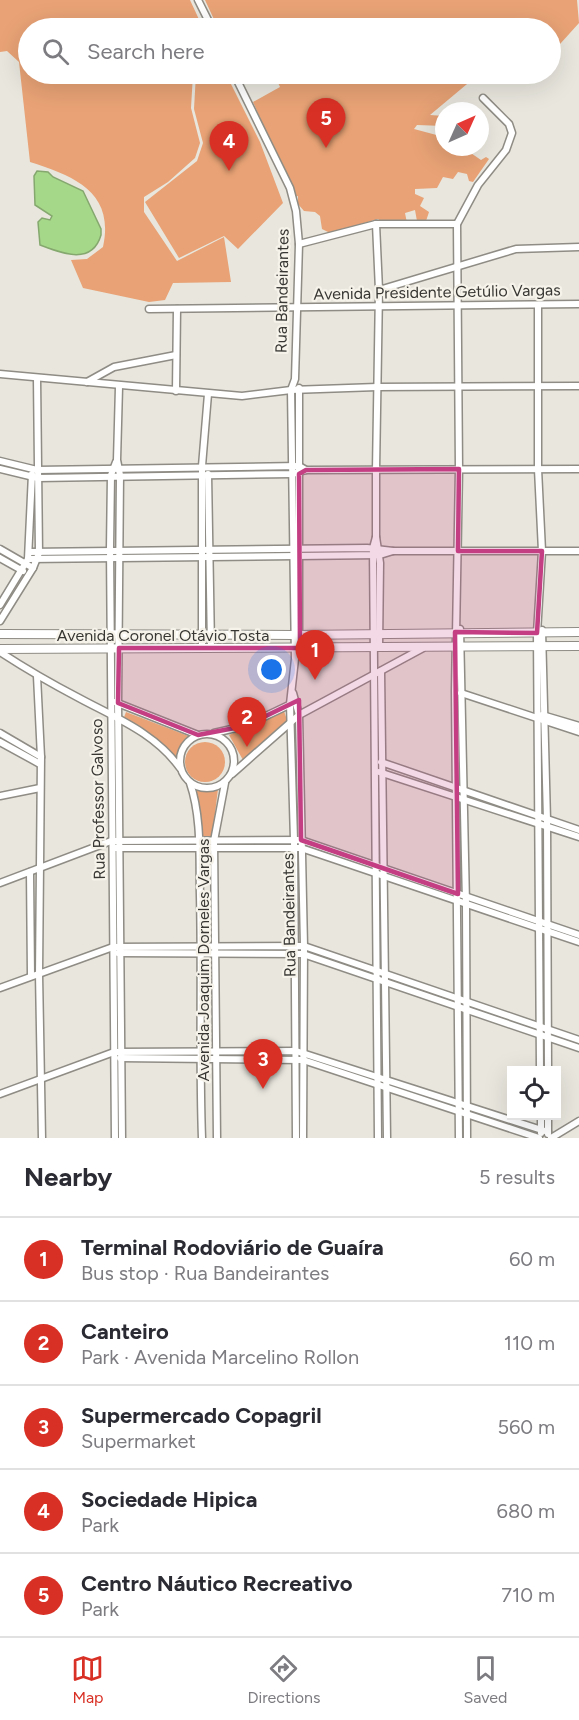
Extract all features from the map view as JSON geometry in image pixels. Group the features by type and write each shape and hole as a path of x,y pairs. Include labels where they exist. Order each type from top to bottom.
{"main road":[{"name":"Avenida Coronel Otávio Tosta","path":"2,634 297,635 579,632"},
{"path":"37,635 38,649"},
{"path":"162,635 164,648"},
{"path":"261,648 262,635"},
{"name":"Avenida Coronel Otávio Tosta","path":"0,650 579,646"}],"street":[{"path":"198,0 207,18"},
{"name":"Rua Bandeirantes","path":"239,84 290,188 296,211 298,244 295,379 291,390 299,467"},
{"path":"461,790 455,691 458,646 459,469 457,224 478,184 511,141 509,124 483,98"},
{"path":"298,244 376,224 457,224"},
{"path":"376,224 379,306 376,647 373,676 383,763 379,772"},
{"path":"379,290 516,249 579,247"},
{"name":"Avenida Presidente Getúlio Vargas","path":"149,309 579,304"},
{"path":"538,305 538,469 542,551 539,621 541,717 538,817 539,874 543,899"},
{"path":"176,391 177,309"},
{"path":"87,382 114,367 176,355"},
{"path":"0,374 120,387 264,396 291,390 377,387 579,387"},
{"path":"0,605 27,558 36,467 37,378"},
{"name":"Rua Bandeirantes","path":"295,379 300,390 299,467 296,474 301,557 297,594"},
{"name":"Rua Professor Galvoso","path":"114,558 118,550 120,476 116,465 120,387"},
{"path":"202,647 206,634 205,459 208,394"},
{"path":"0,460 36,467 116,465 376,470 579,469"},
{"name":"Rua Professor Galvoso","path":"116,465 111,475 110,549 114,558 118,703 113,845 120,918 115,950 114,1055 122,1138"},
{"path":"0,469 35,478 111,475 296,474 299,467"},
{"path":"0,621 38,560 35,478"},
{"name":"Rua Bandeirantes","path":"297,514 293,549 297,594 297,648 290,721 298,840"},
{"path":"338,548 339,556"},
{"path":"0,549 38,560 110,549 251,558 339,556 376,551"},
{"path":"27,558 39,552 114,558 205,554 250,549 579,550"},
{"path":"250,549 251,558"},
{"path":"0,558 29,575"},
{"path":"27,558 33,568"},
{"path":"5,596 12,601"},
{"path":"206,634 211,647"},
{"path":"0,650 37,676 118,718 155,741 180,768 190,783 201,788 214,788 225,783 290,721 425,646"},
{"path":"458,646 463,694 458,897 458,1062 459,1103 463,1113 467,1138 459,1138 463,1113 467,1105 466,900 461,847"},
{"name":"Rua Professor Galvoso","path":"114,767 110,715 115,648"},
{"path":"381,671 375,760 379,772 381,924 378,1136 386,1136 386,973 381,924"},
{"path":"37,676 40,761 39,974 42,1138"},
{"path":"455,691 529,715 574,726 579,732"},
{"name":"Rua Bandeirantes","path":"293,692 299,715 298,881 304,946 299,996"},
{"path":"111,700 198,735 245,726 297,701"},
{"path":"541,717 546,766 547,823 547,874 543,899 544,992 547,1029 544,1036 541,1066"},
{"path":"456,719 463,719"},
{"path":"0,733 40,761"},
{"path":"210,734 229,744 234,753 232,774"},
{"path":"180,768 183,748 198,735"},
{"path":"0,742 40,761"},
{"path":"292,758 300,759"},
{"path":"375,760 538,817 579,837"},
{"path":"538,766 546,766"},
{"path":"379,772 539,824 547,823 579,831"},
{"name":"Avenida Joaquim Dorneles Vargas","path":"190,783 196,809 199,841 201,949 199,1060 202,1138"},
{"name":"Avenida Joaquim Dorneles Vargas","path":"217,1138 214,841 225,783"},
{"path":"0,796 40,788"},
{"path":"0,883 113,845 298,840 339,857 543,927 579,942"},
{"path":"113,845 199,849 298,848 339,857"},
{"path":"30,872 31,976"},
{"path":"539,874 547,874"},
{"name":"Rua Professor Galvoso","path":"115,1138 122,1055 122,1005 113,918 116,891"},
{"name":"Rua Bandeirantes","path":"299,901 295,946 299,996 300,1104 303,1138"},
{"path":"30,910 39,909"},
{"path":"113,918 120,918"},
{"path":"543,927 579,935"},
{"path":"257,946 257,953"},
{"path":"0,988 115,950 304,946 379,979 458,999 544,1036 577,1043"},
{"path":"458,947 466,947"},
{"path":"215,949 303,954 379,970 432,993 457,1007 547,1029 577,1043"},
{"path":"458,978 466,978"},
{"path":"544,992 540,1027 544,1036"},
{"path":"114,1005 122,1005"},
{"path":"378,1028 386,1029"},
{"path":"0,1094 106,1056 217,1050 300,1051 467,1105 523,1129"},
{"path":"544,1051 547,1066"},
{"path":"122,1055 199,1060 300,1060 491,1122 544,1136 579,1121"},
{"path":"329,1069 332,1061"},
{"path":"458,1062 466,1063"},
{"path":"431,1102 433,1094"},
{"name":"Rua Bandeirantes","path":"296,1138 300,1104"},
{"path":"491,1122 493,1115"},
{"path":"202,1119 216,1120"},
{"path":"542,1120 544,1136"},
{"path":"544,1136 547,1120"}],"highlighted area":[{"path":"459,469 458,551 542,551 537,633 455,632 458,894 301,840 299,700 245,726 198,735 118,703 119,648 300,648 299,474 306,470"}],"shaded area":[{"path":"0,0 190,0 198,18 18,18 18,61 7,51 0,52"},
{"path":"205,0 577,0 579,23 561,43 561,18 213,18"},
{"path":"21,84 192,84 191,108 200,143 195,158 168,182 144,197 144,212 177,261 224,237 231,282 173,283 165,300 149,302 83,288 71,260 87,259 103,247 105,228 103,212 88,189 62,173 30,162"},
{"path":"195,84 231,84 260,142 283,203 238,249 224,236 179,258 145,202 197,161 203,143 194,109"},
{"path":"279,84 467,84 446,102 435,102 435,111 430,115 435,115 435,126 417,125 414,129 435,135 435,156 475,156 481,160 486,157 489,159 473,182 469,181 467,174 458,172 453,179 443,177 437,188 415,189 415,194 424,198 420,206 429,212 426,221 417,221 415,210 405,213 407,223 385,224 378,219 330,233 322,229 320,216 315,212 304,211 298,204 298,196 295,197 253,102 280,87"},
{"path":"37,171 48,172 53,177 83,191 101,229 97,245 91,251 75,255 66,254 40,245 38,222 42,218 50,220 52,216 35,205 34,176"},
{"path":"284,711 288,723 243,760 229,735"},
{"path":"126,712 191,737 178,759 155,737 123,720"},
{"path":"205,742 213,743 219,748 224,754 224,770 219,776 213,781 205,782 197,781 191,776 186,770 185,762 186,754 191,748 197,743"},
{"path":"218,789 212,838 202,838 196,790"}],"place":[{"name":"Centro Náutico Recreativo","path":"326,148"},
{"name":"Sociedade Hipica","path":"229,171"},
{"name":"Terminal Rodoviário de Guaíra","path":"315,680"},
{"name":"Canteiro","path":"247,747"},
{"name":"Supermercado Copagril","path":"263,1089"}]}
